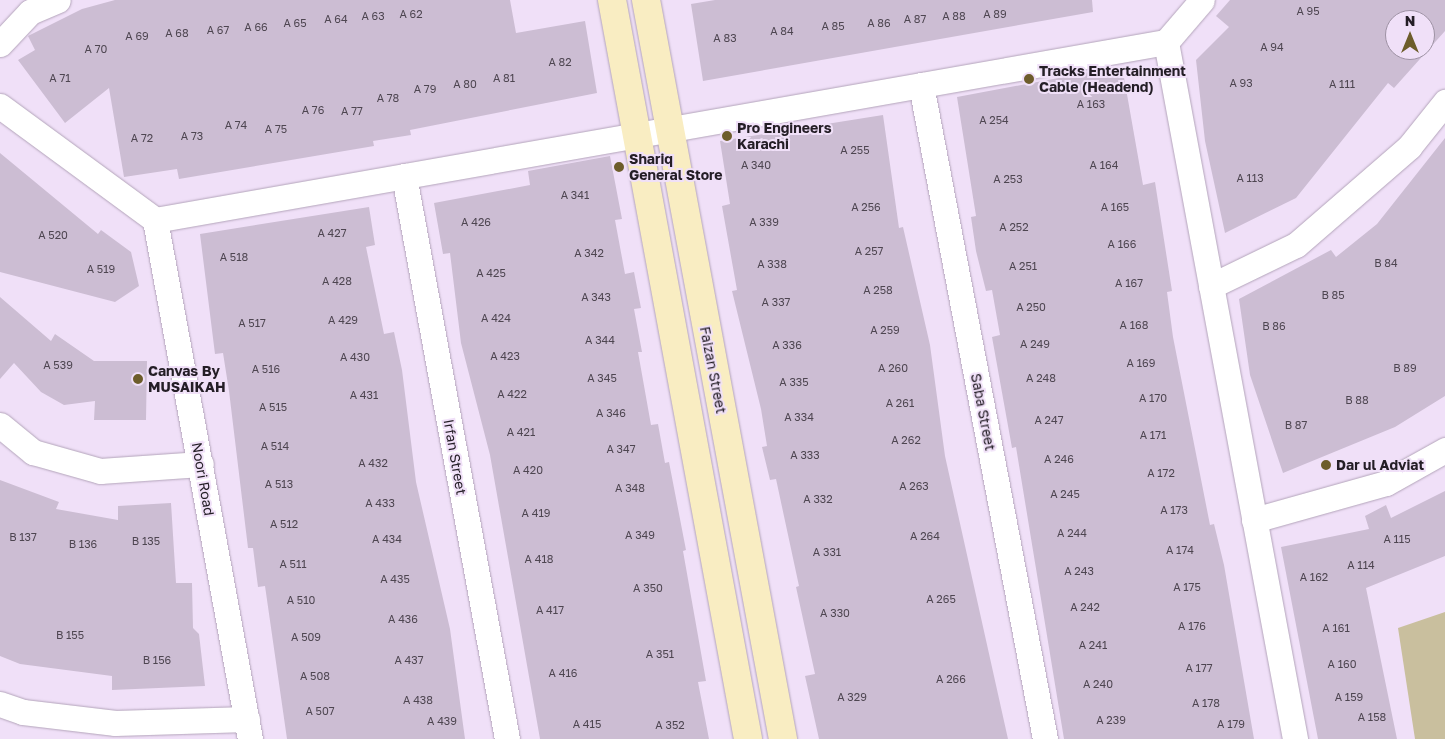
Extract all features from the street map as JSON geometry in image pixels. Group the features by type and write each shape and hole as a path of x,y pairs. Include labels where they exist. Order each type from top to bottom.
{"street":[{"path":"0,44 30,12 58,0"},
{"path":"612,0 635,135 748,739"},
{"name":"Faizan Street","path":"646,0 668,130 783,739"},
{"path":"0,106 155,220 1166,42 1202,0"},
{"path":"1166,42 1295,739"},
{"name":"Saba Street","path":"921,85 1045,739"},
{"path":"1211,286 1296,245 1409,147 1445,102"},
{"name":"Irfan Street","path":"404,176 507,739"},
{"name":"Noori Road","path":"155,220 249,729"},
{"path":"0,425 33,452 100,471 201,464"},
{"path":"1254,520 1386,483 1445,450"},
{"path":"0,704 23,712 114,723 249,729"}],"shaded area":[{"path":"1445,612 1445,739 1415,739 1398,628"}],"building":[{"path":"115,0 510,0 516,33 585,21 597,93 410,130 411,135 373,141 374,146 179,179 177,169 124,177 109,88 65,123 18,60 35,50 28,36 82,9"},
{"path":"715,0 1092,0 1093,12 703,81 691,4"},
{"path":"1230,0 1445,0 1445,31 1435,42 1435,10 1385,10 1385,60 1419,60 1394,88 1388,83 1296,198 1225,233 1205,141 1196,60 1229,27 1216,16"},
{"path":"1122,66 1143,185 1155,182 1172,291 1167,292 1173,337 1210,525 1214,524 1224,565 1254,739 1064,739 1016,447 1012,448 992,337 1000,335 992,290 986,291 976,251 971,217 976,216 957,97"},
{"path":"883,115 899,228 903,227 930,345 945,456 1008,739 819,739 805,676 815,674 796,587 799,586 776,479 770,480 762,447 767,446 761,409 732,291 737,290 722,206 730,204 720,141"},
{"path":"1445,138 1445,396 1395,427 1283,473 1250,375 1239,299 1331,250 1336,257 1377,224"},
{"path":"0,153 98,234 101,230 131,252 139,286 115,302 0,272"},
{"path":"610,156 622,219 615,220 625,274 634,272 641,308 634,309 642,352 638,352 651,425 658,424 665,463 669,462 686,550 683,551 706,681 698,682 709,739 540,739 490,455 461,343 450,253 443,254 434,203 530,185 528,171"},
{"path":"369,207 375,245 366,247 384,334 394,332 402,370 416,482 450,629 465,739 287,739 265,586 258,587 253,548 248,548 229,391 223,353 215,354 200,234"},
{"path":"0,297 51,341 55,334 94,361 147,361 146,420 94,420 95,401 64,405 41,392 14,363 0,379"},
{"path":"0,480 59,502 56,509 118,520 118,506 171,503 176,583 192,583 193,628 199,634 205,686 112,690 112,676 20,664 0,656"},
{"path":"1445,491 1445,556 1366,588 1397,739 1318,739 1281,547 1369,529 1365,516 1386,505 1391,518"}],"place":[{"name":"Tracks Entertainment Cable (Headend)","path":"1029,79"},
{"name":"Pro Engineers Karachi","path":"727,136"},
{"name":"Shariq General Store","path":"619,167"},
{"name":"Canvas By MUSAIKAH","path":"138,379"},
{"name":"Dar ul Adviat","path":"1326,465"}]}
